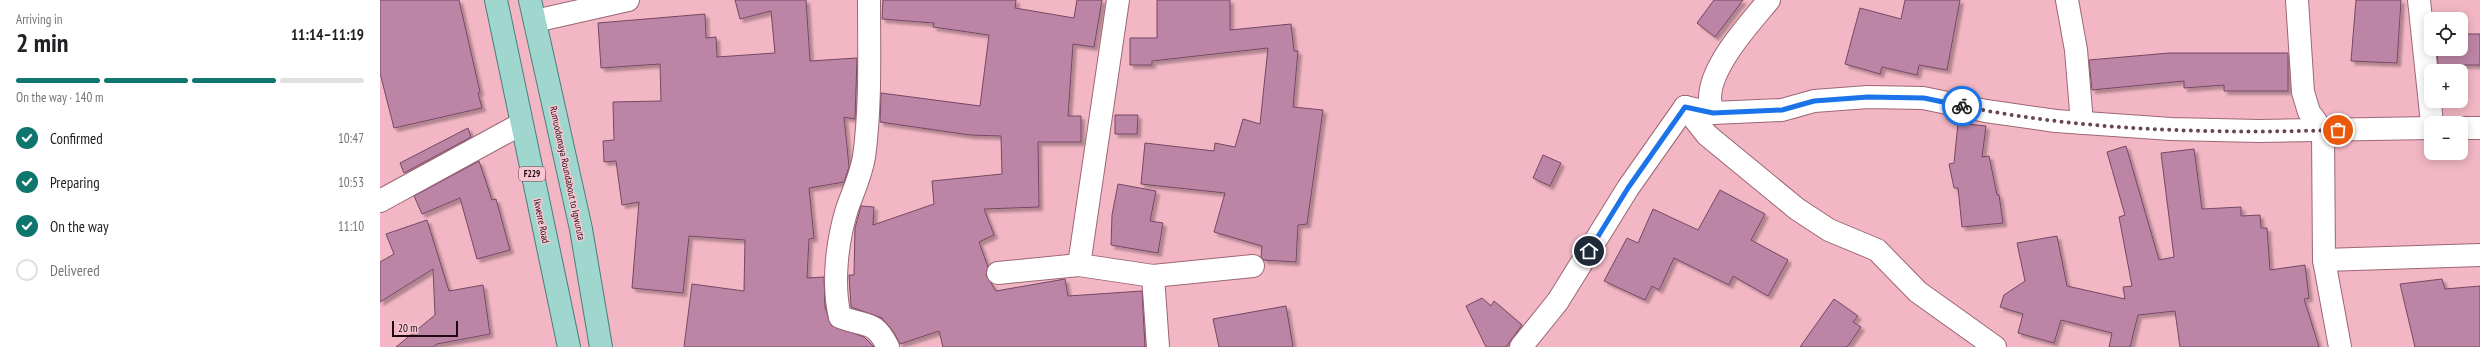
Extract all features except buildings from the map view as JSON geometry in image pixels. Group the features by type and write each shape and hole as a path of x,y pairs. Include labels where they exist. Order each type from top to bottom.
{"main road":[{"name":"Ikwerre Road","path":"496,0 569,347"},
{"name":"Rumuodomaya Roundabout to Igwuruta","path":"530,0 581,229 601,347"}],"street":[{"path":"535,21 628,0"},
{"path":"869,0 867,128 863,159 847,211 836,268 836,302 840,317 854,323 872,325 881,333 888,347"},
{"path":"1080,265 1118,0"},
{"path":"1713,113 1710,97 1713,82 1730,48 1770,0"},
{"path":"2067,0 2076,50 2082,123"},
{"path":"2297,0 2303,92 2309,112 2323,131 2324,260 2340,347"},
{"path":"2419,0 2431,116"},
{"path":"1685,107 1713,113 1782,110 1814,101 1924,98 1986,111 2082,123 2171,129 2323,131 2424,128"},
{"path":"1521,347 1558,301 1628,188 1685,107"},
{"path":"1685,107 1707,135 1798,209 1829,230 1877,250 1918,292 1995,347"},
{"path":"380,201 522,124"},
{"path":"2468,128 2480,128"},
{"path":"2324,260 2480,255"},
{"path":"998,273 1080,265 1153,276 1253,266"},
{"path":"1153,276 1158,347"}],"way so far":[{"path":"1962,106 2056,121 2171,129 2259,131 2338,130"}],"route":[{"path":"1589,251 1628,188 1685,107 1713,113 1782,110 1814,101 1868,97 1924,98 1962,106"}]}
